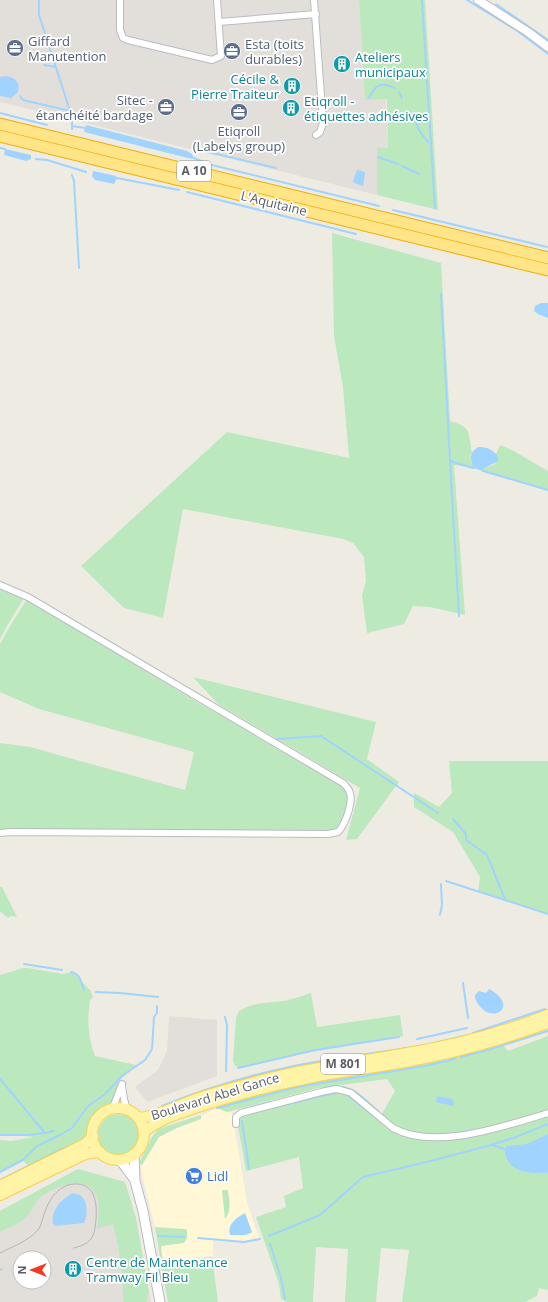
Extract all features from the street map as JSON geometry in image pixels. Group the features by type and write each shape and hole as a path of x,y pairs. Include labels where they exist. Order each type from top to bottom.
{"highway":[{"name":"L'Aquitaine","path":"0,124 548,258"},
{"name":"L'Aquitaine","path":"0,136 548,270"}],"main road":[{"name":"Boulevard Abel Gance","path":"138,1118 149,1117 199,1098 255,1082 301,1071 451,1044 496,1033 548,1015"},
{"name":"Boulevard Abel Gance","path":"144,1132 156,1123 175,1115 231,1097 303,1079 453,1052 498,1040 548,1024"},
{"path":"119,1109 127,1110 138,1118 142,1124 144,1132 142,1146 134,1155 127,1159 120,1160 108,1158 100,1152 95,1145 93,1136 97,1121 102,1115 112,1110 119,1109"},
{"path":"0,1186 85,1144 93,1136"},
{"path":"0,1195 83,1155 90,1152 100,1152"},
{"path":"134,1155 135,1181 143,1211 160,1302"},
{"path":"120,1160 135,1181"}],"street":[{"path":"120,0 120,30 123,38 207,59 216,59 221,56 217,0"},
{"path":"314,0 324,123 320,132 316,136"},
{"path":"478,0 528,32 548,47"},
{"path":"218,22 316,14"},
{"path":"0,585 28,597 336,779 348,788 351,794 351,801 344,824 338,832 328,834 0,833"},
{"path":"112,1110 122,1084 127,1110"},
{"path":"236,1124 236,1117 243,1112 336,1089 351,1093 393,1128 400,1132 419,1137 449,1137 470,1134 502,1127 548,1113"}],"shaded area":[{"path":"0,0 359,0 365,100 386,98 388,148 377,147 377,195 0,102"},
{"path":"169,1016 217,1020 217,1076 147,1102 135,1087 158,1070 167,1051"},
{"path":"217,1108 232,1113 247,1202 259,1238 238,1242 213,1241 213,1257 210,1256 161,1263 155,1227 141,1170 142,1165 159,1137"},
{"path":"78,1169 125,1182 136,1218 151,1302 0,1302 0,1211"}],"green space":[{"path":"359,0 425,0 438,210 377,195 377,147 388,148 387,99 365,100"},
{"path":"332,233 441,263 450,421 466,428 469,435 472,453 470,455 473,468 454,465 465,615 430,607 413,606 404,624 367,633 362,595 366,581 364,557 353,543 343,539 183,509 163,618 124,608 81,566 227,432 349,458 343,387 334,336"},
{"path":"500,445 512,450 548,471 548,491 483,471 483,469 495,464 498,456 496,454"},
{"path":"0,588 24,598 0,639"},
{"path":"27,599 197,702 338,783 346,792 347,796 347,806 342,822 332,833 0,834 0,743 30,747 185,790 194,752 39,709 0,692 0,644"},
{"path":"193,677 376,722 367,759 399,782 357,839 346,840 360,788 218,704"},
{"path":"449,761 548,761 548,914 478,892 480,877 453,832 414,807 414,793 439,807 452,793"},
{"path":"0,887 2,887 17,917 11,916 8,918 0,911"},
{"path":"23,968 63,974 72,972 90,990 93,996 90,1001 88,1022 95,1056 136,1065 118,1081 114,1099 110,1104 95,1115 89,1132 76,1144 27,1165 23,1160 0,1172 0,1140 11,1141 34,1137 0,1134 0,975"},
{"path":"311,993 317,1027 400,1015 403,1036 306,1053 242,1068 235,1066 233,1061 236,1018 239,1011 255,1004 284,1001"},
{"path":"548,1036 548,1290 539,1288 537,1296 525,1302 402,1302 409,1250 381,1248 376,1302 345,1302 348,1249 316,1247 313,1302 287,1302 281,1299 279,1284 256,1217 286,1207 284,1196 303,1188 299,1157 246,1171 238,1126 239,1117 341,1090 380,1117 395,1091 387,1079 318,1088 227,1112 217,1108 228,1102 314,1081 435,1062 503,1045 508,1051"},
{"path":"119,1114 134,1120 140,1135 134,1150 119,1156 104,1150 98,1135 104,1120"},
{"path":"201,1115 201,1119 159,1137 142,1165 139,1163 152,1137 158,1129"},
{"path":"78,1169 125,1182 136,1218 149,1292 146,1302 123,1302 121,1263 113,1224 97,1229 99,1205 95,1193 90,1187 83,1184 75,1184 58,1187 50,1191 40,1198 22,1221 0,1232 0,1211"},
{"path":"222,1190 228,1190 229,1212 225,1219"},
{"path":"155,1227 187,1230 187,1238 184,1243 161,1246 163,1263 161,1263"},
{"path":"212,1257 218,1302 168,1302 161,1264"}],"water":[{"path":"6,76 15,79 18,83 18,92 11,98 0,96 0,77"},
{"path":"86,125 187,151 192,154 194,158 192,159 84,132"},
{"path":"5,149 31,155 31,159 26,161 4,155"},
{"path":"357,170 365,173 363,186 354,183 353,181"},
{"path":"93,171 116,176 117,178 114,184 95,180 92,176"},
{"path":"541,303 548,303 548,318 534,311 535,306"},
{"path":"478,447 489,449 498,456 498,461 483,469 483,471 473,468 471,454"},
{"path":"489,989 499,996 503,1002 503,1008 494,1014 487,1012 480,1007 475,998 475,995 479,991 486,993"},
{"path":"437,1096 452,1099 454,1101 453,1106 436,1102"},
{"path":"548,1134 548,1173 525,1172 514,1168 510,1164 505,1154 505,1149 507,1146 527,1144"},
{"path":"73,1193 80,1195 85,1201 87,1212 84,1223 55,1226 53,1224 53,1214 55,1210 65,1198"},
{"path":"245,1213 252,1232 245,1235 230,1235 229,1231 233,1222"}],"waterway":[{"path":"39,0 39,15 72,117 72,129"},
{"path":"422,0 435,208"},
{"path":"467,0 516,30 548,54"},
{"path":"496,4 548,40"},
{"path":"44,65 56,67"},
{"path":"369,98 373,90 378,86 385,85 394,88"},
{"path":"399,92 402,98"},
{"path":"20,96 23,100 70,111"},
{"path":"407,112 414,117 420,132 428,142"},
{"path":"0,113 47,125"},
{"path":"72,126 85,128"},
{"path":"0,148 5,149"},
{"path":"208,152 276,168"},
{"path":"378,157 398,164"},
{"path":"194,158 208,164 379,206"},
{"path":"36,159 47,160 86,172"},
{"path":"402,166 419,174"},
{"path":"72,175 74,181 79,268"},
{"path":"117,178 179,190"},
{"path":"187,192 356,234"},
{"path":"393,210 547,247"},
{"path":"441,294 450,460"},
{"path":"459,616 450,461 473,468"},
{"path":"483,471 548,490"},
{"path":"277,739 321,736 438,813"},
{"path":"453,819 466,834 466,840 487,855 505,899"},
{"path":"446,881 548,914"},
{"path":"440,915 442,905 441,884"},
{"path":"24,964 62,970"},
{"path":"71,972 78,976 84,990"},
{"path":"463,983 468,1018"},
{"path":"96,992 158,997"},
{"path":"0,1172 23,1160 36,1147 72,1128 88,1106 104,1095 122,1076 145,1060 152,1049 154,1017 157,1013 157,1006"},
{"path":"473,1033 545,1009"},
{"path":"225,1017 227,1025 226,1071"},
{"path":"417,1039 467,1028"},
{"path":"461,1057 548,1031"},
{"path":"430,1044 468,1035"},
{"path":"238,1068 315,1050 399,1037"},
{"path":"162,1106 223,1084 254,1075 302,1064 426,1045"},
{"path":"217,1108 297,1087 425,1066 455,1059"},
{"path":"0,1079 45,1133 54,1131"},
{"path":"327,1088 344,1087 350,1089 356,1092 379,1112"},
{"path":"244,1115 340,1092"},
{"path":"346,1094 370,1113"},
{"path":"244,1109 272,1102"},
{"path":"505,1123 515,1120"},
{"path":"242,1121 249,1169"},
{"path":"269,1236 320,1215 363,1177 491,1145 548,1124"},
{"path":"463,1132 474,1130"},
{"path":"0,1135 28,1135 45,1133"},
{"path":"492,1145 507,1150"},
{"path":"0,1180 66,1147"},
{"path":"158,1236 184,1237"},
{"path":"198,1238 244,1242 260,1239"},
{"path":"270,1244 281,1278 285,1299"}],"tram line":[{"path":"0,1253 20,1244 33,1235 40,1227 47,1207 55,1194 64,1187 74,1184 87,1187 91,1191 94,1196 96,1207 96,1220 92,1238 88,1242 74,1248"}],"place":[{"name":"Giffard Manutention","path":"15,48"},
{"name":"Esta (toits durables)","path":"232,51"},
{"name":"Ateliers municipaux","path":"342,64"},
{"name":"Cécile & Pierre Traiteur","path":"292,86"},
{"name":"Sitec - étanchéité bardage","path":"166,107"},
{"name":"Etiqroll - étiquettes adhésives","path":"291,108"},
{"name":"Etiqroll (Labelys group)","path":"239,112"},
{"name":"Lidl","path":"194,1176"},
{"name":"Centre de Maintenance Tramway Fil Bleu","path":"73,1269"}]}
